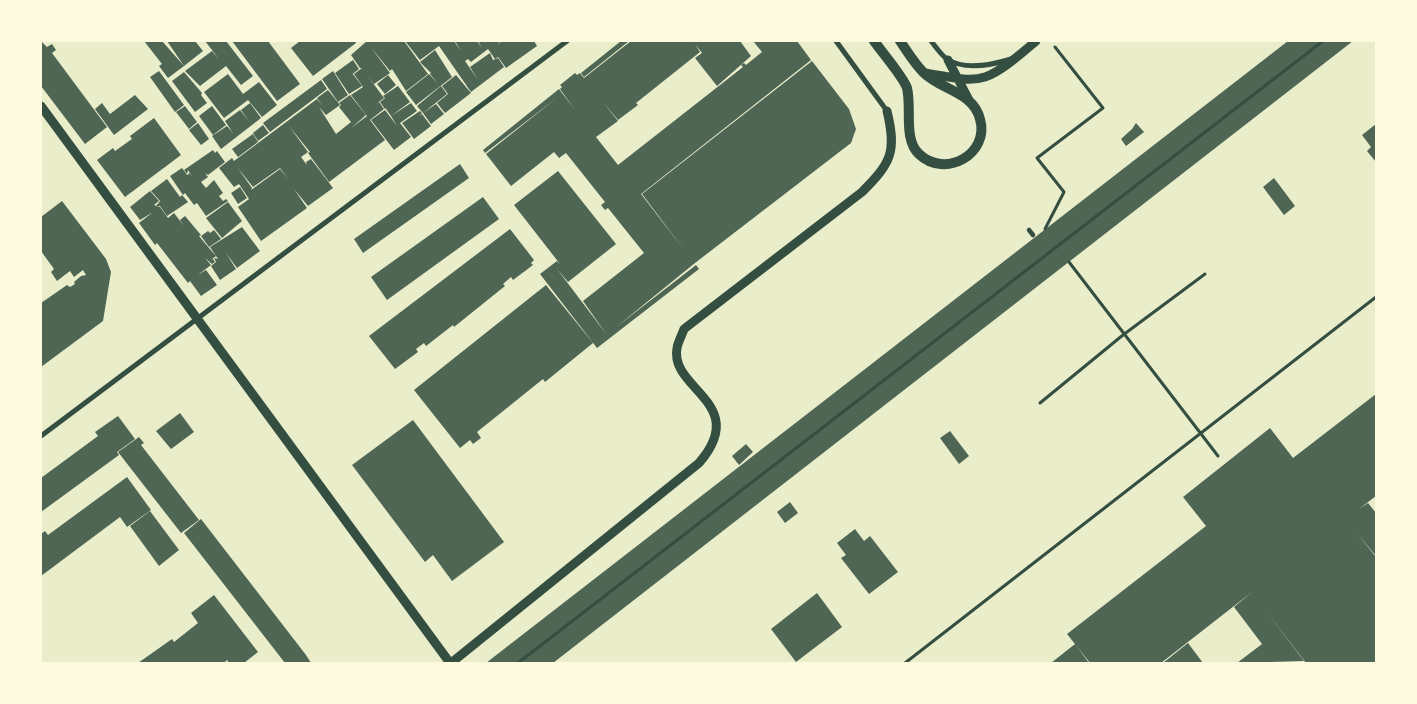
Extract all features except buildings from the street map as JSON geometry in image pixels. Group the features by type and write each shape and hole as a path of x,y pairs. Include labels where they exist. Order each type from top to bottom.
{"main road":[{"path":"874,41 907,87 912,144 918,154 928,161 939,164 951,164 962,160 972,153 978,143 981,132 981,120 976,109 968,100 924,73 900,41"}],"street":[{"path":"41,436 567,41"},
{"path":"41,106 450,663 698,463 711,449 718,427 711,408 679,365 677,349 684,330 862,192 879,175 890,156 893,138 887,111 836,41"},
{"path":"931,41 948,60 968,100"},
{"path":"924,73 957,78 986,77 1016,58 1036,41"},
{"path":"948,60 970,66 993,65 1016,58"},
{"path":"1029,230 1033,235"}],"path":[{"path":"518,663 1323,41"},
{"path":"1045,229 1064,192 1038,158 1102,108 1055,47"},
{"path":"1069,262 1123,335 1218,456"},
{"path":"1040,403 1123,335 1205,274"},
{"path":"905,663 1376,297"}]}
